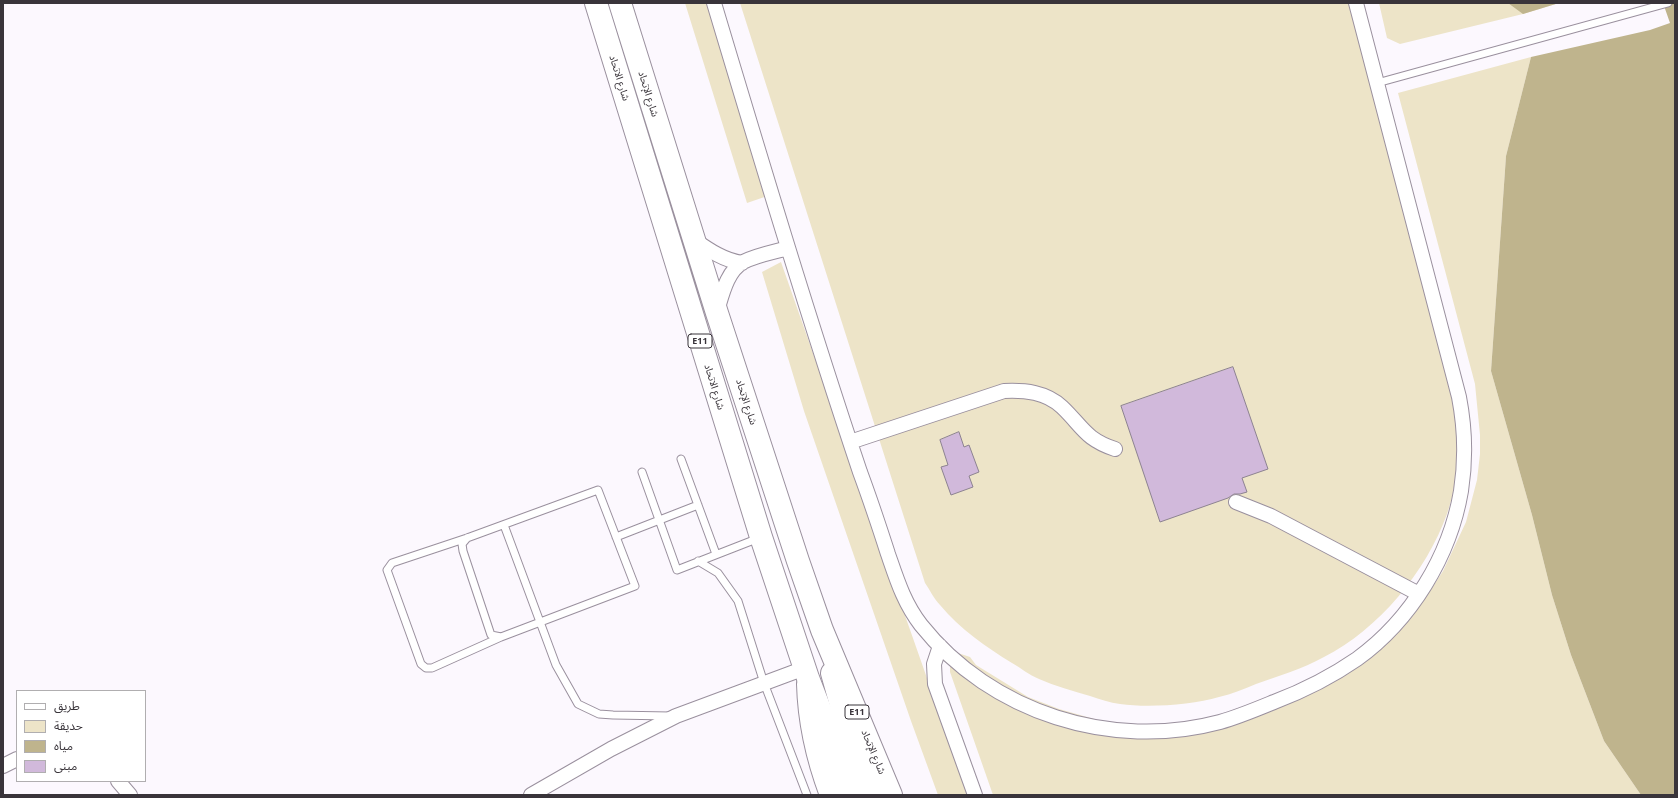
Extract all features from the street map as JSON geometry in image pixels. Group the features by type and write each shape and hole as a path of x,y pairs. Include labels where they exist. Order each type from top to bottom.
{"main road":[{"name":"شارع الاتحاد","path":"596,3 761,537 807,673"},
{"name":"شارع الإتحاد","path":"620,3 693,239 798,561 822,630 891,795"},
{"path":"822,630 836,690 873,795"},
{"path":"807,673 811,726 817,753 831,795"},
{"name":"E11","path":"807,673 853,795"}],"street":[{"path":"714,3 788,248 850,442 904,600 920,624 940,646 964,667 991,687 1020,704 1050,716 1081,725 1111,730 1140,732 1173,731 1220,722 1296,694 1332,675 1358,658 1376,643 1405,612 1419,594 1440,555 1451,530 1457,509 1464,465 1463,419 1459,397 1356,3"},
{"path":"693,239 718,256 742,263"},
{"path":"717,314 727,282 736,268 742,263 788,248"},
{"path":"850,442 1004,391 1022,390 1043,395 1062,407 1090,437 1101,444 1115,449"},
{"path":"1236,502 1271,516 1419,594"},
{"path":"940,646 934,664 935,684 975,795"},
{"path":"530,795 676,716 764,683 807,673"},
{"path":"3,766 16,760"},
{"path":"119,782 130,795"}],"lane":[{"path":"1377,83 1668,3"},
{"path":"681,459 716,554"},
{"path":"642,472 677,570 761,537"},
{"path":"598,490 635,586 501,637 432,668 426,668 422,664 387,570 392,563 504,525 598,490"},
{"path":"616,537 698,505"},
{"path":"504,525 556,665 578,704 599,714 606,715 676,716"},
{"path":"467,538 462,544 463,551 491,635 501,637"},
{"path":"698,561 718,573 738,601 764,683 807,795"}],"green space":[{"path":"685,3 720,3 779,192 747,203"},
{"path":"740,3 1353,3 1454,388 1457,420 1457,467 1452,499 1447,514 1427,557 1398,597 1382,615 1344,645 1316,661 1290,672 1242,690 1208,700 1170,705 1143,706 1105,701 1045,682 1032,676 993,651 956,622 938,603 925,583"},
{"path":"1379,3 1559,3 1523,14 1400,44 1387,38"},
{"path":"1531,57 1506,156 1491,371 1532,515 1552,595 1571,655 1604,741 1641,795 993,795 950,672 950,660 958,653 970,657 976,665 1028,697 1059,709 1115,725 1180,725 1223,718 1305,689 1411,613 1428,594 1443,571 1466,522 1477,480 1480,454 1480,435 1475,384 1398,93"},
{"path":"781,262 968,795 938,795 911,721 804,411 762,272"}],"water":[{"path":"1508,3 1559,3 1523,14"},
{"path":"1663,3 1675,3 1675,795 1641,795 1604,741 1571,655 1552,595 1532,515 1491,371 1506,156 1531,57 1650,30 1670,23"}],"building":[{"path":"1233,367 1268,469 1242,478 1247,492 1234,494 1228,498 1160,522 1121,406"},
{"path":"959,432 964,447 969,445 979,472 969,476 973,487 951,495 941,467 948,465 940,440"}]}
